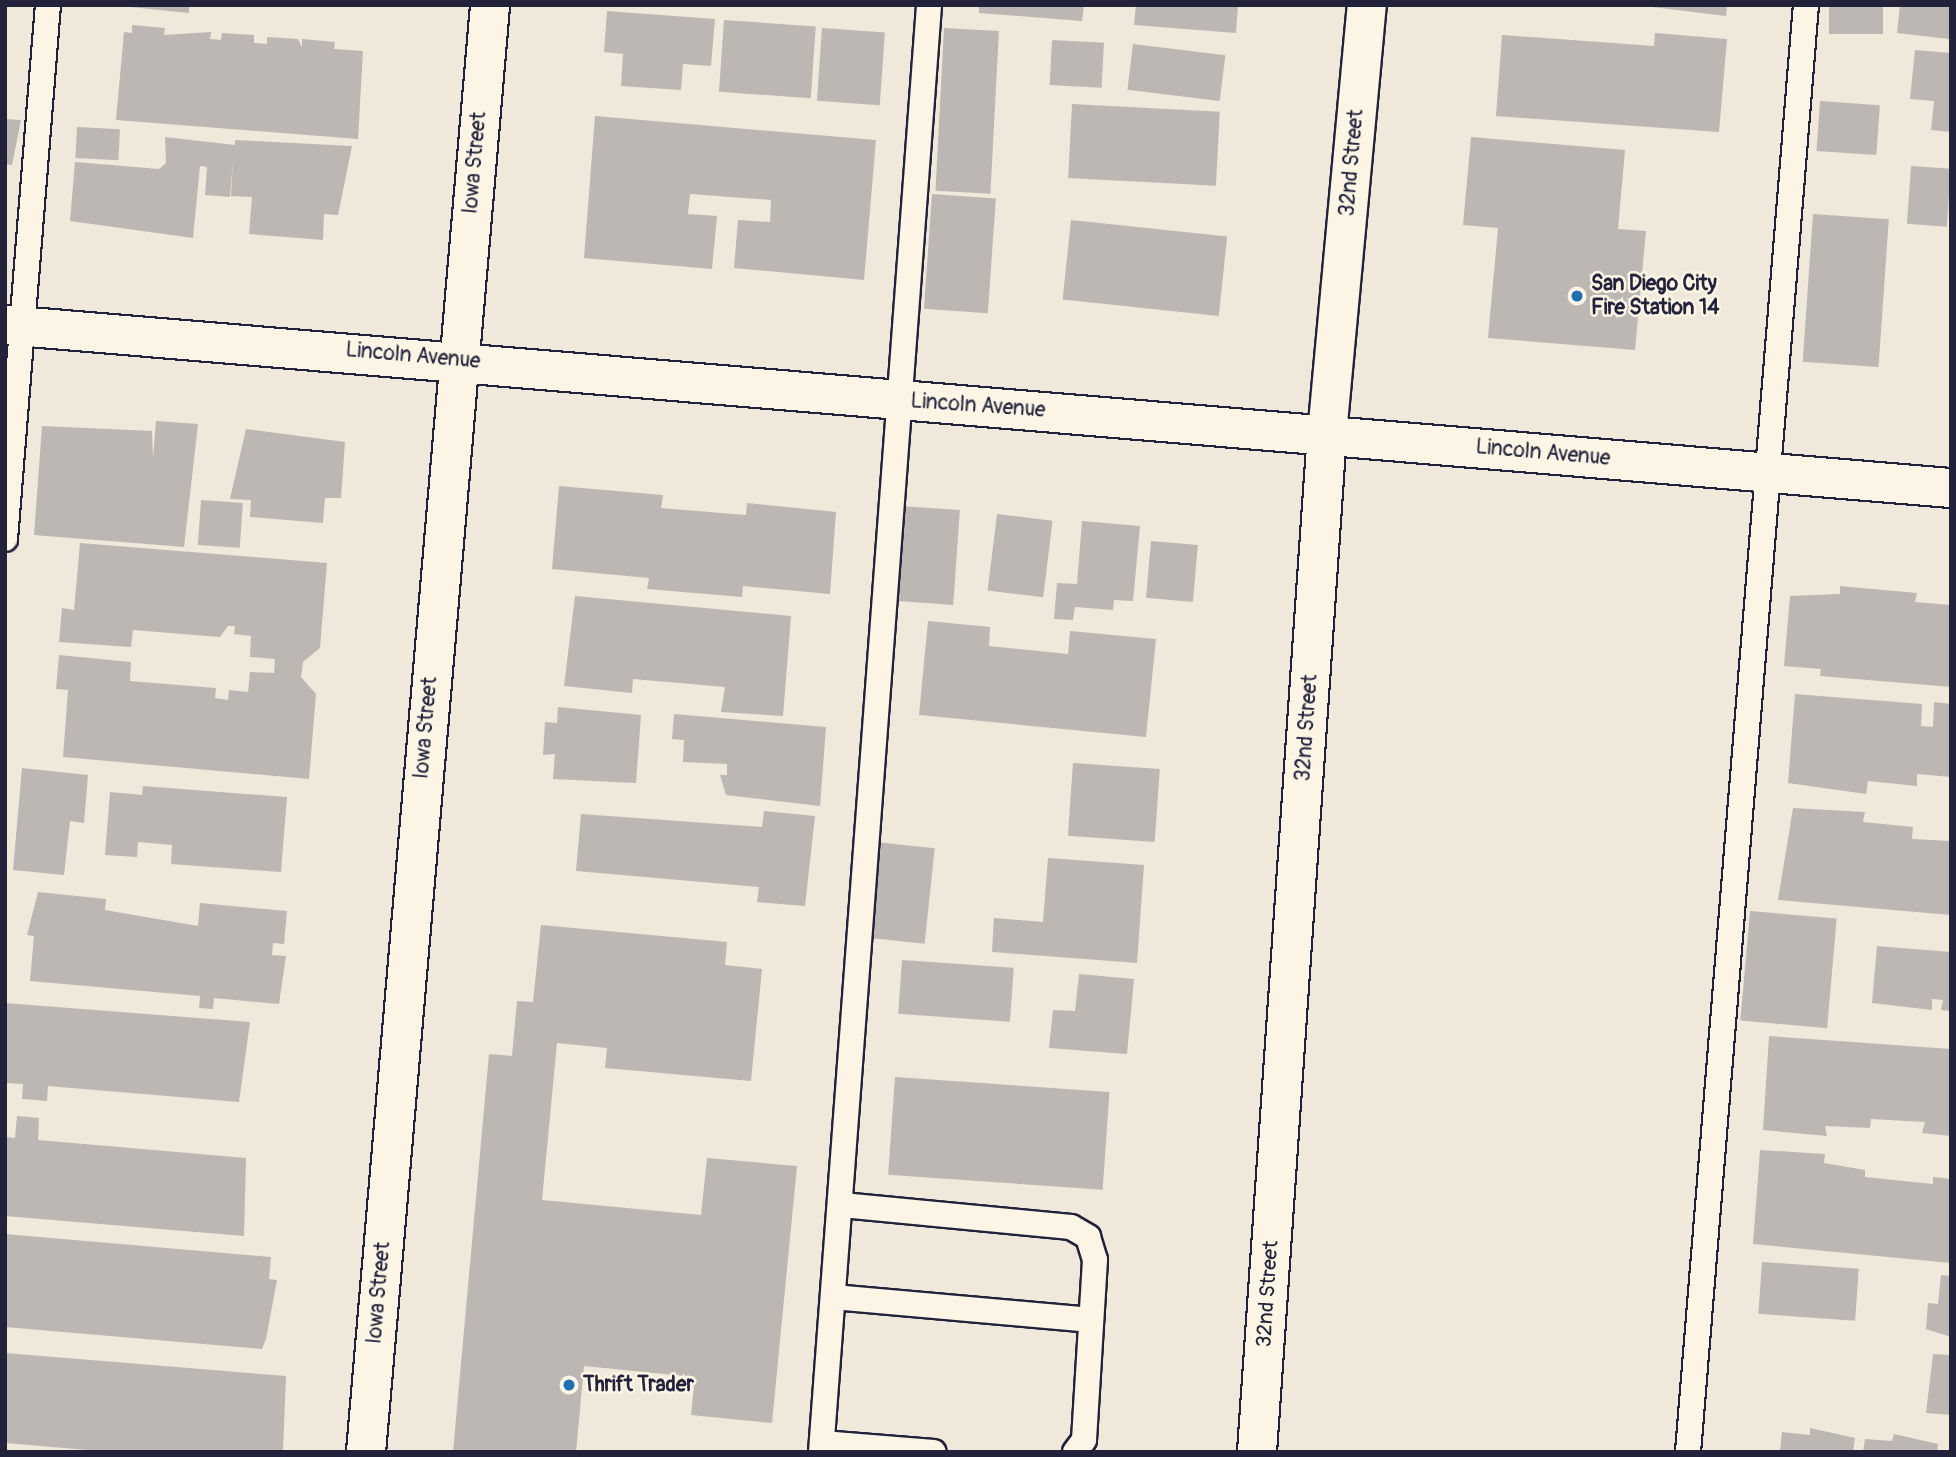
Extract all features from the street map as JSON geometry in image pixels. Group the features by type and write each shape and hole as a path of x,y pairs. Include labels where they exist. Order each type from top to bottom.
{"street":[{"name":"Iowa Street","path":"366,1452 456,359 490,5"},
{"name":"32nd Street","path":"1257,1452 1327,434 1367,5"},
{"name":"Lincoln Avenue","path":"14,326 456,359 896,400 1951,488"}],"lane":[{"path":"5,539 14,326 48,5"},
{"path":"929,5 896,400 842,1205 822,1447 933,1452"},
{"path":"1688,1452 1771,474 1806,5"},
{"path":"842,1205 1071,1227 1088,1237 1095,1260 1083,1440 1075,1452"},
{"path":"834,1297 1091,1320"}],"building":[{"path":"111,5 189,5 189,13"},
{"path":"979,5 1084,5 1082,21 979,13"},
{"path":"1136,5 1238,5 1236,33 1134,25"},
{"path":"1636,5 1727,5 1726,16"},
{"path":"1829,5 1883,5 1883,34 1829,34"},
{"path":"1900,5 1951,5 1949,39 1897,33"},
{"path":"607,11 715,19 711,66 683,64 681,90 621,86 623,54 604,52"},
{"path":"724,20 816,26 811,98 719,92"},
{"path":"132,25 165,28 164,35 211,32 210,39 221,40 222,33 254,35 254,43 267,44 267,37 298,39 302,47 302,39 335,42 334,49 363,51 358,139 116,120 124,32 132,33"},
{"path":"822,28 885,32 880,105 817,101"},
{"path":"944,28 999,31 990,194 935,191"},
{"path":"1655,33 1727,39 1719,132 1496,116 1502,35 1654,46"},
{"path":"1052,40 1104,43 1102,88 1050,85"},
{"path":"1133,44 1225,55 1220,101 1127,90"},
{"path":"1915,50 1951,53 1951,132 1931,130 1934,101 1910,99"},
{"path":"1820,101 1880,105 1876,155 1817,151"},
{"path":"1072,104 1220,112 1216,186 1068,178"},
{"path":"595,116 876,140 864,280 734,268 738,220 770,222 771,200 690,194 688,214 717,216 712,269 584,258"},
{"path":"5,119 21,120 12,165 5,164"},
{"path":"77,127 120,129 118,160 75,158"},
{"path":"165,137 235,145 235,140 352,146 338,215 324,214 323,240 249,234 252,197 231,196 233,159 230,197 205,195 207,167 200,166 193,238 70,221 75,162 159,169 166,163"},
{"path":"1471,137 1625,150 1618,229 1646,231 1635,350 1488,338 1498,228 1463,225"},
{"path":"1911,166 1951,169 1947,227 1907,224"},
{"path":"932,194 996,198 988,313 924,309"},
{"path":"1813,214 1889,219 1878,367 1803,362"},
{"path":"1071,220 1227,236 1219,316 1063,300"},
{"path":"156,421 198,424 184,547 34,535 42,426 152,431 153,458"},
{"path":"246,429 345,442 341,498 325,498 323,523 250,517 251,500 230,499"},
{"path":"559,486 663,495 661,508 746,515 747,503 836,512 830,594 743,586 742,597 647,589 649,578 552,569"},
{"path":"201,500 243,503 240,548 198,545"},
{"path":"901,506 960,510 953,605 894,601"},
{"path":"997,514 1053,521 1043,597 988,590"},
{"path":"1082,521 1140,526 1133,601 1114,600 1113,610 1075,607 1073,620 1054,619 1057,583 1077,584"},
{"path":"1151,541 1198,545 1193,602 1146,598"},
{"path":"80,543 327,563 320,648 303,662 301,677 316,694 309,779 63,757 68,690 56,689 59,655 131,662 130,681 216,688 215,698 228,700 229,690 248,692 250,672 274,673 275,659 250,657 251,636 234,634 235,626 228,626 220,637 133,630 131,647 59,642 62,608 74,610"},
{"path":"1840,586 1917,593 1915,602 1951,605 1951,687 1820,676 1821,669 1784,666 1790,596 1840,594"},
{"path":"575,596 791,616 783,716 721,712 725,687 633,679 632,693 564,686"},
{"path":"928,621 990,627 989,646 1068,654 1070,631 1156,639 1146,737 919,715"},
{"path":"1795,694 1922,704 1921,726 1933,727 1934,702 1951,704 1951,777 1917,774 1917,786 1868,781 1866,794 1788,783"},
{"path":"558,707 641,715 636,783 553,779 555,754 543,755 545,722 557,723"},
{"path":"674,714 826,727 820,806 726,795 720,775 727,775 727,764 683,762 684,740 672,739"},
{"path":"1073,763 1160,769 1155,842 1068,836"},
{"path":"22,768 88,775 84,823 70,821 64,875 13,870"},
{"path":"143,786 287,797 281,872 171,864 172,845 138,842 137,857 105,855 110,792 142,795"},
{"path":"1793,808 1865,812 1863,822 1913,827 1912,839 1951,841 1951,915 1778,900"},
{"path":"764,811 815,816 805,906 757,902 759,887 576,871 581,814 762,827"},
{"path":"876,842 935,848 925,944 866,937"},
{"path":"1048,858 1144,865 1137,963 992,952 994,918 1043,922"},
{"path":"38,892 106,899 105,910 198,926 200,903 287,911 284,944 273,943 272,955 286,956 279,1004 214,998 213,1009 199,1008 200,996 30,981 34,936 27,935"},
{"path":"1750,911 1837,919 1827,1028 1740,1021"},
{"path":"541,925 727,942 725,965 762,969 751,1081 605,1068 607,1048 557,1043 542,1200 701,1215 707,1158 797,1166 772,1423 691,1415 695,1377 584,1366 576,1452 453,1452 489,1054 512,1056 517,1001 533,1002"},
{"path":"1877,946 1951,952 1951,1011 1941,1010 1943,1000 1932,999 1932,1010 1872,1003"},
{"path":"902,960 1014,968 1010,1022 898,1014"},
{"path":"1079,974 1134,979 1127,1054 1049,1048 1053,1010 1075,1011"},
{"path":"5,1003 250,1022 239,1102 48,1086 47,1101 22,1099 23,1084 5,1083"},
{"path":"1769,1036 1951,1049 1951,1136 1922,1133 1925,1122 1871,1119 1870,1128 1825,1126 1827,1136 1763,1130"},
{"path":"895,1077 1109,1092 1103,1190 888,1175"},
{"path":"17,1116 39,1118 38,1140 246,1158 244,1236 5,1216 5,1137 15,1138"},
{"path":"1760,1150 1825,1154 1824,1163 1865,1170 1865,1177 1933,1184 1933,1177 1951,1179 1951,1263 1753,1244"},
{"path":"5,1234 271,1257 269,1279 277,1280 262,1349 5,1327"},
{"path":"1762,1262 1859,1269 1855,1321 1758,1314"},
{"path":"1941,1275 1951,1276 1951,1337 1926,1329 1928,1303 1938,1304"},
{"path":"5,1353 286,1376 283,1451 111,1452 5,1443"},
{"path":"1933,1354 1951,1355 1951,1415 1926,1413"},
{"path":"1810,1428 1855,1438 1853,1452 1780,1452 1782,1432 1810,1435"},
{"path":"1894,1434 1938,1444 1937,1452 1863,1452 1865,1439 1892,1441"}],"place":[{"name":"San Diego City Fire Station 14","path":"1577,296"},
{"name":"Thrift Trader","path":"569,1385"}]}
